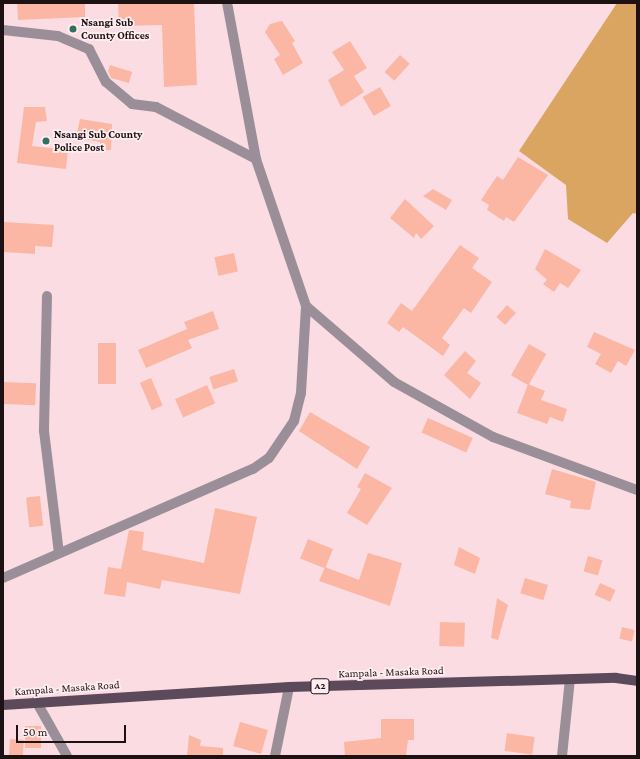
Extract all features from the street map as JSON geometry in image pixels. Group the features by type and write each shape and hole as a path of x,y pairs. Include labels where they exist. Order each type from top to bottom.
{"main road":[{"name":"Kampala - Masaka Road","path":"3,705 36,701 289,687 616,678 637,681"}],"street":[{"path":"3,578 253,469 269,458 294,421 301,393 306,306 256,159 227,3"},
{"path":"3,30 58,36 89,49 106,82 132,104 156,107 256,159"},
{"path":"47,296 44,430 60,553"},
{"path":"306,306 394,382 480,430 637,490"},
{"path":"562,756 570,679"},
{"path":"275,756 289,687"},
{"path":"36,701 67,756"}],"shaded area":[{"path":"617,3 637,3 637,214 633,213 607,243 568,219 566,185 519,151"}],"building":[{"path":"17,3 85,3 85,17 18,20"},
{"path":"118,3 194,3 197,85 164,87 162,25 119,26"},
{"path":"282,21 295,41 292,43 303,63 283,75 274,59 280,55 265,32 270,24"},
{"path":"350,41 367,68 354,76 364,92 341,107 328,80 344,70 332,52"},
{"path":"400,55 410,64 394,81 385,72"},
{"path":"110,65 132,72 129,83 111,78 108,71"},
{"path":"380,87 391,106 374,116 363,97"},
{"path":"24,107 45,107 47,121 36,122 32,146 68,150 66,169 17,163"},
{"path":"80,119 112,124 111,150 100,150 100,142 76,138"},
{"path":"518,157 548,175 514,222 506,217 504,221 487,210 489,205 481,200 497,176 503,180"},
{"path":"433,189 452,200 446,210 423,196"},
{"path":"405,199 434,226 421,239 416,233 414,238 390,218"},
{"path":"4,222 54,225 52,247 35,246 35,254 3,252"},
{"path":"460,245 479,258 472,268 492,282 471,313 464,308 442,338 450,345 443,356 403,327 399,332 387,323 401,303 412,311"},
{"path":"545,249 581,270 568,288 560,283 554,292 543,284 547,280 535,269"},
{"path":"234,253 238,272 218,276 214,257"},
{"path":"507,305 516,313 505,325 496,317"},
{"path":"213,311 219,329 188,340 192,348 146,368 138,350 187,329 184,322"},
{"path":"594,332 635,350 626,366 618,361 611,373 595,364 601,354 587,347"},
{"path":"98,343 116,343 116,384 98,384"},
{"path":"529,344 546,354 528,385 511,375"},
{"path":"465,351 476,361 467,373 481,383 470,399 444,375"},
{"path":"234,369 238,381 213,389 209,377"},
{"path":"151,378 163,406 152,410 140,383"},
{"path":"3,382 36,383 35,405 3,404"},
{"path":"528,384 545,391 541,400 567,409 563,422 550,417 547,424 517,413"},
{"path":"207,385 215,403 183,418 175,399"},
{"path":"310,412 370,447 357,469 299,431"},
{"path":"428,418 473,438 466,453 421,433"},
{"path":"552,469 596,482 590,510 570,508 571,501 545,494"},
{"path":"365,473 392,488 367,525 347,513 361,489 357,487"},
{"path":"40,496 43,526 29,527 26,497"},
{"path":"215,508 257,517 240,594 162,580 160,589 127,582 125,597 104,594 108,567 121,569 129,530 144,532 142,550 204,563"},
{"path":"308,539 333,549 325,569 300,558"},
{"path":"459,547 480,558 475,574 454,565"},
{"path":"368,553 402,563 390,606 319,581 325,567 359,580"},
{"path":"588,556 602,560 598,576 584,571"},
{"path":"525,578 548,585 543,600 520,593"},
{"path":"600,583 616,590 610,602 595,595"},
{"path":"497,598 508,605 498,640 491,638"},
{"path":"440,622 465,623 464,647 439,646"},
{"path":"622,627 635,630 632,642 619,639"},
{"path":"381,719 414,719 414,740 408,740 406,756 345,756 344,742 381,738"},
{"path":"240,722 268,730 261,754 233,746"},
{"path":"25,726 41,726 41,748 25,748"},
{"path":"507,733 535,737 532,755 504,751"},
{"path":"189,735 201,740 200,746 223,748 223,756 187,756"},
{"path":"10,739 24,740 23,756 9,755"}],"place":[{"name":"Nsangi Sub County Offices","path":"73,29"},
{"name":"Nsangi Sub County Police Post","path":"46,141"}]}
